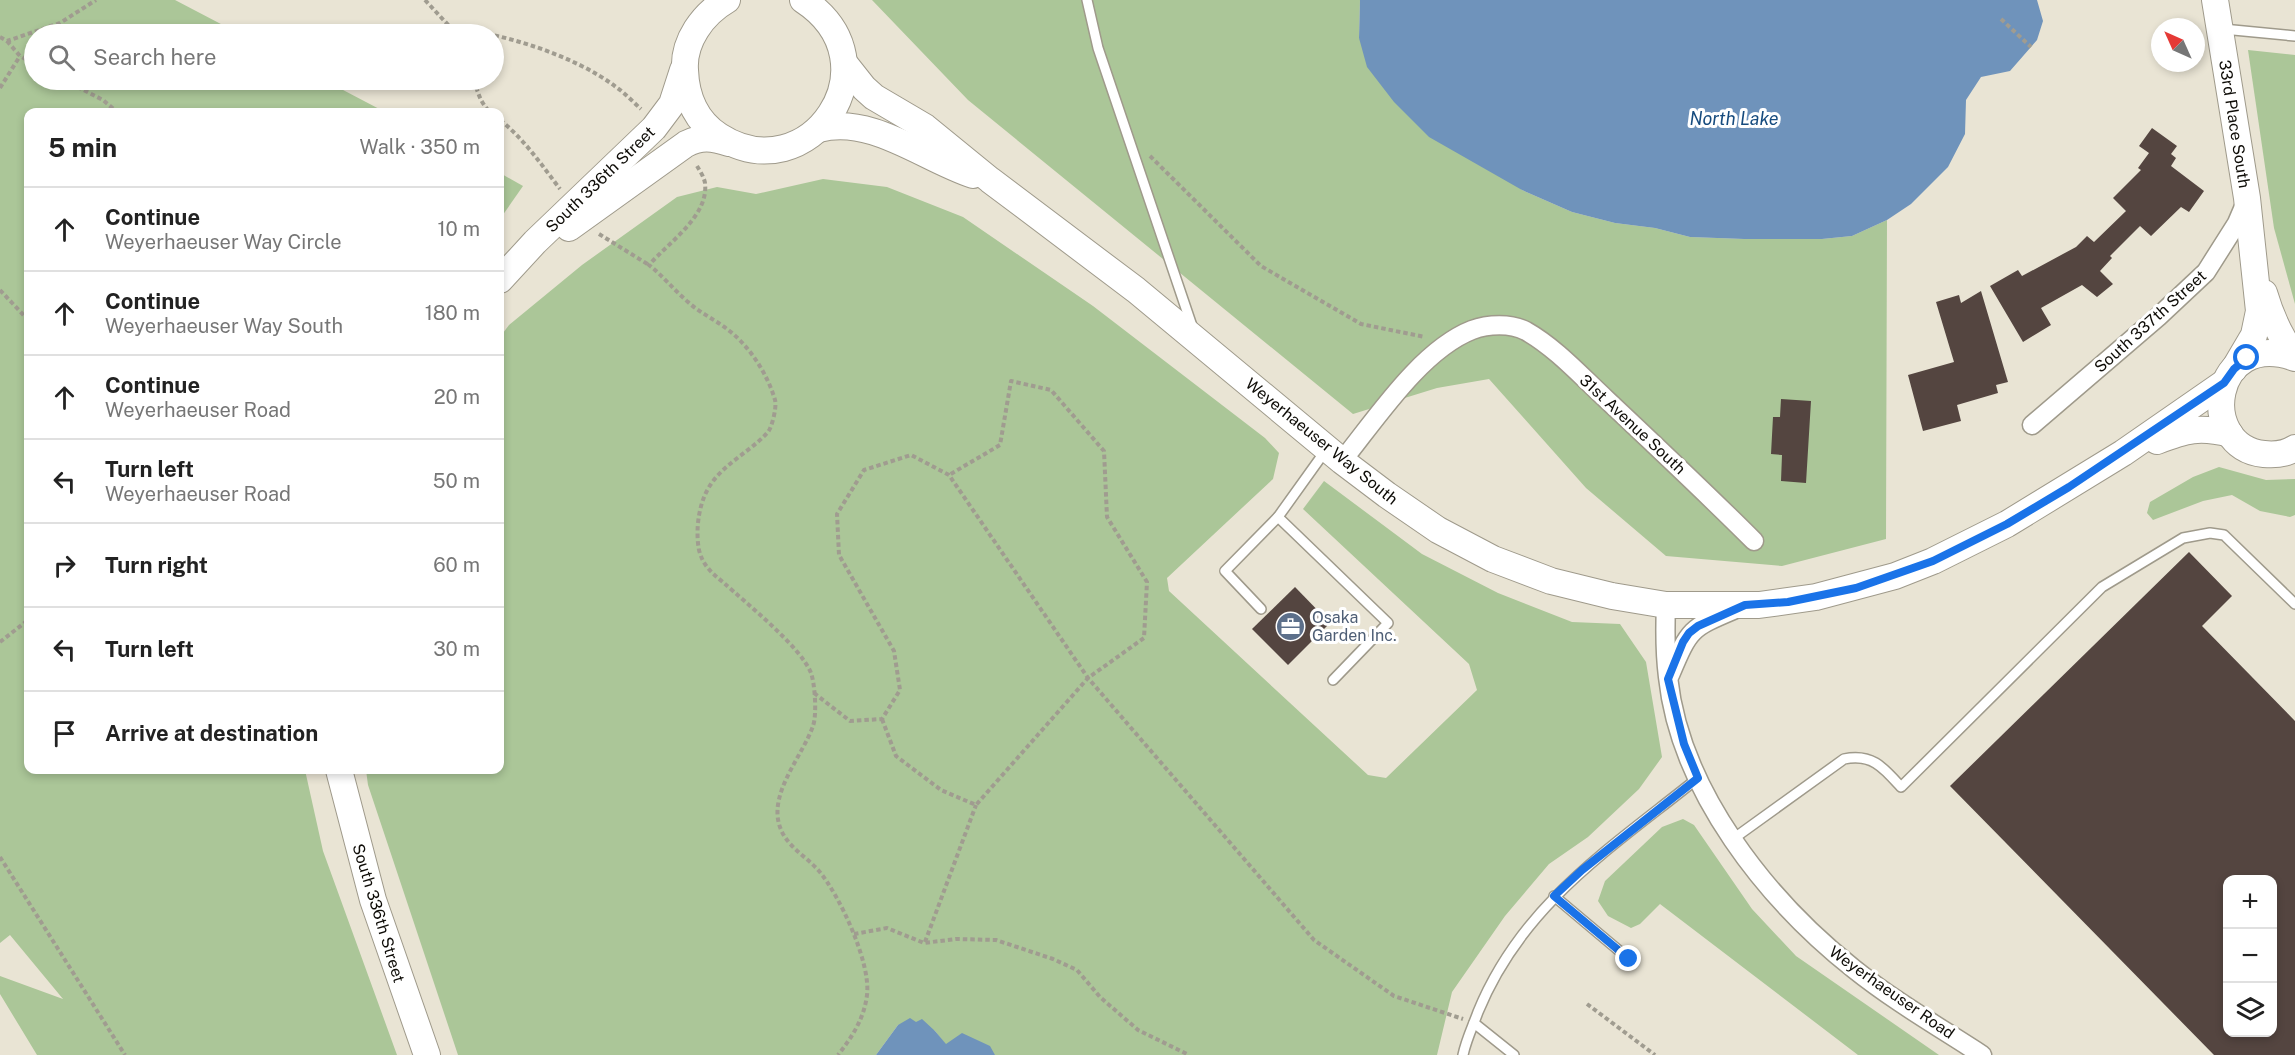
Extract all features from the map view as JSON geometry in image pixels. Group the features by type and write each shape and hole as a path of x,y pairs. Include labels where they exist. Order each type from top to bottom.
{"street":[{"path":"705,11 727,0"},
{"path":"803,0 817,9 831,25 840,43 845,64 843,88 834,110 819,129"},
{"name":"33rd Place South","path":"2215,0 2247,198 2259,311 2248,347 2229,376"},
{"name":"South 336th Street","path":"504,276 535,242 654,128 676,96 688,44 705,11"},
{"name":"Weyerhaeuser Way South","path":"845,64 874,97 925,127 990,180 1136,290 1334,455 1438,530 1493,559 1551,581 1612,596 1666,605 1745,605 1788,602 1856,588 1933,561 2007,524 2123,453 2229,376 2247,358 2263,353 2280,353 2295,358"},
{"path":"684,67 687,90 696,112 711,130 730,143"},
{"path":"819,129 833,125 863,128 948,166 990,180"},
{"name":"South 336th Street","path":"504,282 564,232 680,148 697,139 708,137 753,150 777,150 799,142 819,129"},
{"name":"South 337th Street","path":"2032,425 2158,317 2206,272 2237,223 2247,198"},
{"name":"33rd Place South","path":"2253,249 2272,319 2284,343 2295,358"},
{"name":"31st Avenue South","path":"1447,342 1474,329 1500,325 1524,330 1552,350 1691,478 1754,541"},
{"path":"1334,455 1447,342"},
{"path":"2229,376 2220,400 2222,418 2230,434 2242,446 2258,453 2274,455 2295,448"},
{"name":"Weyerhaeuser Way South","path":"2123,453 2187,430 2202,428 2230,434"},
{"name":"Weyerhaeuser Road","path":"1666,605 1668,679 1684,744 1716,813 1733,839 1771,892 1804,926 1855,970 1982,1055"},
{"path":"1668,679 1689,633 1698,626 1745,605"},
{"name":"South 336th Street","path":"340,774 373,900 426,1055"}],"lane":[{"path":"1087,0 1098,48 1197,340"},
{"path":"2220,29 2295,36"},
{"path":"1262,609 1225,571 1278,518 1334,455"},
{"path":"1278,518 1388,623 1333,680"},
{"path":"1733,839 1844,759 1857,756 1868,758 1885,769 1901,787 2102,587 2183,538 2210,533 2224,535 2295,604"},
{"path":"1463,1055 1491,982 1522,934 1554,896 1582,870 1698,778"},
{"path":"1554,896 1629,959"},
{"path":"1474,1023 1514,1055"}],"path":[{"path":"60,24 96,0"},
{"path":"425,0 447,24"},
{"path":"2001,19 2031,47"},
{"path":"8,41 24,36"},
{"path":"0,37 8,41 24,58"},
{"path":"504,38 556,55 616,86 647,115"},
{"path":"0,88 20,56"},
{"path":"84,90 103,100 112,108"},
{"path":"477,90 485,108"},
{"path":"504,123 532,151 562,193"},
{"path":"1128,134 1261,266 1361,324 1447,342"},
{"path":"649,265 699,212 704,197 705,181 697,166"},
{"path":"598,233 649,265 688,302 728,329 747,348 768,382 777,403 769,431 710,485 701,505 698,526 699,550 707,570 782,635 811,673 814,693 814,724 784,787 779,806 778,823 785,838 821,874 836,897 854,934 867,979 867,996 857,1031 838,1055"},
{"path":"0,290 24,316"},
{"path":"924,943 976,805 1088,678 1144,638 1147,582 1107,517 1104,451 1051,390 1011,381 1000,446 949,475"},
{"path":"882,719 900,690 894,651 839,555 837,514 864,471 911,455 949,475 1088,678 1314,939 1394,996 1474,1023"},
{"path":"0,642 24,624"},
{"path":"814,693 850,721 882,719"},
{"path":"882,719 896,756 941,790 976,805"},
{"path":"0,857 125,1055"},
{"path":"854,934 887,928 924,943 956,939 996,940 1053,959 1077,970 1100,997 1137,1030 1189,1055"},
{"path":"1587,1004 1655,1055"}],"green space":[{"path":"0,0 175,0 221,24 24,24 24,90 343,90 377,108 24,108 24,774 306,774 323,851 397,1055 37,1055 0,994 0,976 63,999 10,935 0,943"},
{"path":"872,0 1360,0 1359,38 1522,190 1572,212 1615,223 1655,228 1690,237 1744,239 1822,239 1852,236 1887,220 1886,539 1782,566 1666,556 1586,488 1489,379 1437,388 1353,414 968,100"},
{"path":"2248,50 2295,55 2295,304 2274,228"},
{"path":"504,175 523,186 504,213"},
{"path":"823,179 887,187 963,217 1093,306 1265,438 1279,453 1273,479 1167,578 1169,591 1368,775 1386,778 1477,690 1469,664 1303,509 1324,481 1422,554 1498,593 1572,622 1620,624 1646,662 1662,757 1639,789 1588,837 1549,864 1505,916 1452,992 1437,1055 995,1055 946,1045 935,1031 916,1022 898,1025 876,1055 458,1055 368,785 367,774 504,774 504,332 509,325 582,265 677,197 717,187 756,194"},
{"path":"2219,467 2266,480 2295,479 2295,515 2290,517 2260,511 2232,495 2203,501 2153,520 2147,513 2150,502 2193,477"},
{"path":"1683,819 1694,825 1752,909 1796,956 1939,1055 1858,1055 1660,904 1640,924 1631,928 1608,916 1598,901 1605,881 1662,827"}],"water":[{"name":"North Lake","path":"1360,0 2037,0 2043,21 2037,40 2010,71 1981,77 1966,100 1965,134 1948,167 1911,204 1887,220 1852,236 1822,239 1744,239 1690,237 1655,228 1615,223 1572,212 1522,190 1429,137 1394,102 1367,67 1359,38"},
{"path":"910,1018 916,1022 922,1019 946,1044 962,1033 990,1046 995,1055 876,1055 898,1025"}],"building":[{"path":"2152,128 2177,146 2171,154 2176,158 2171,166 2204,191 2189,212 2181,207 2151,236 2140,226 2110,256 2112,258 2100,271 2113,284 2097,297 2082,285 2041,308 2051,325 2023,342 1990,286 2018,270 2022,276 2076,247 2087,236 2094,242 2126,211 2113,198 2141,170 2138,168 2149,153 2139,146"},
{"path":"1981,291 2008,382 1996,385 1998,393 1957,405 1961,421 1923,431 1908,375 1954,362 1936,302 1959,295 1961,303"},
{"path":"1781,399 1811,401 1806,483 1781,481 1782,455 1771,454 1773,417 1780,417"},
{"path":"2189,552 2232,596 2202,626 2295,721 2295,1055 2214,1055 1950,786"},
{"name":"Osaka Garden Inc.","path":"1295,587 1330,623 1288,665 1252,629"}],"place":[{"name":"Osaka Garden Inc.","path":"1291,626"}],"route":[{"path":"1629,959 1554,896 1582,870 1698,778 1684,744 1668,679 1689,633 1698,626 1745,605 1788,602 1856,588 1933,561 1970,543 2007,524 2123,453 2209,395 2224,383 2234,369 2247,358"}]}
